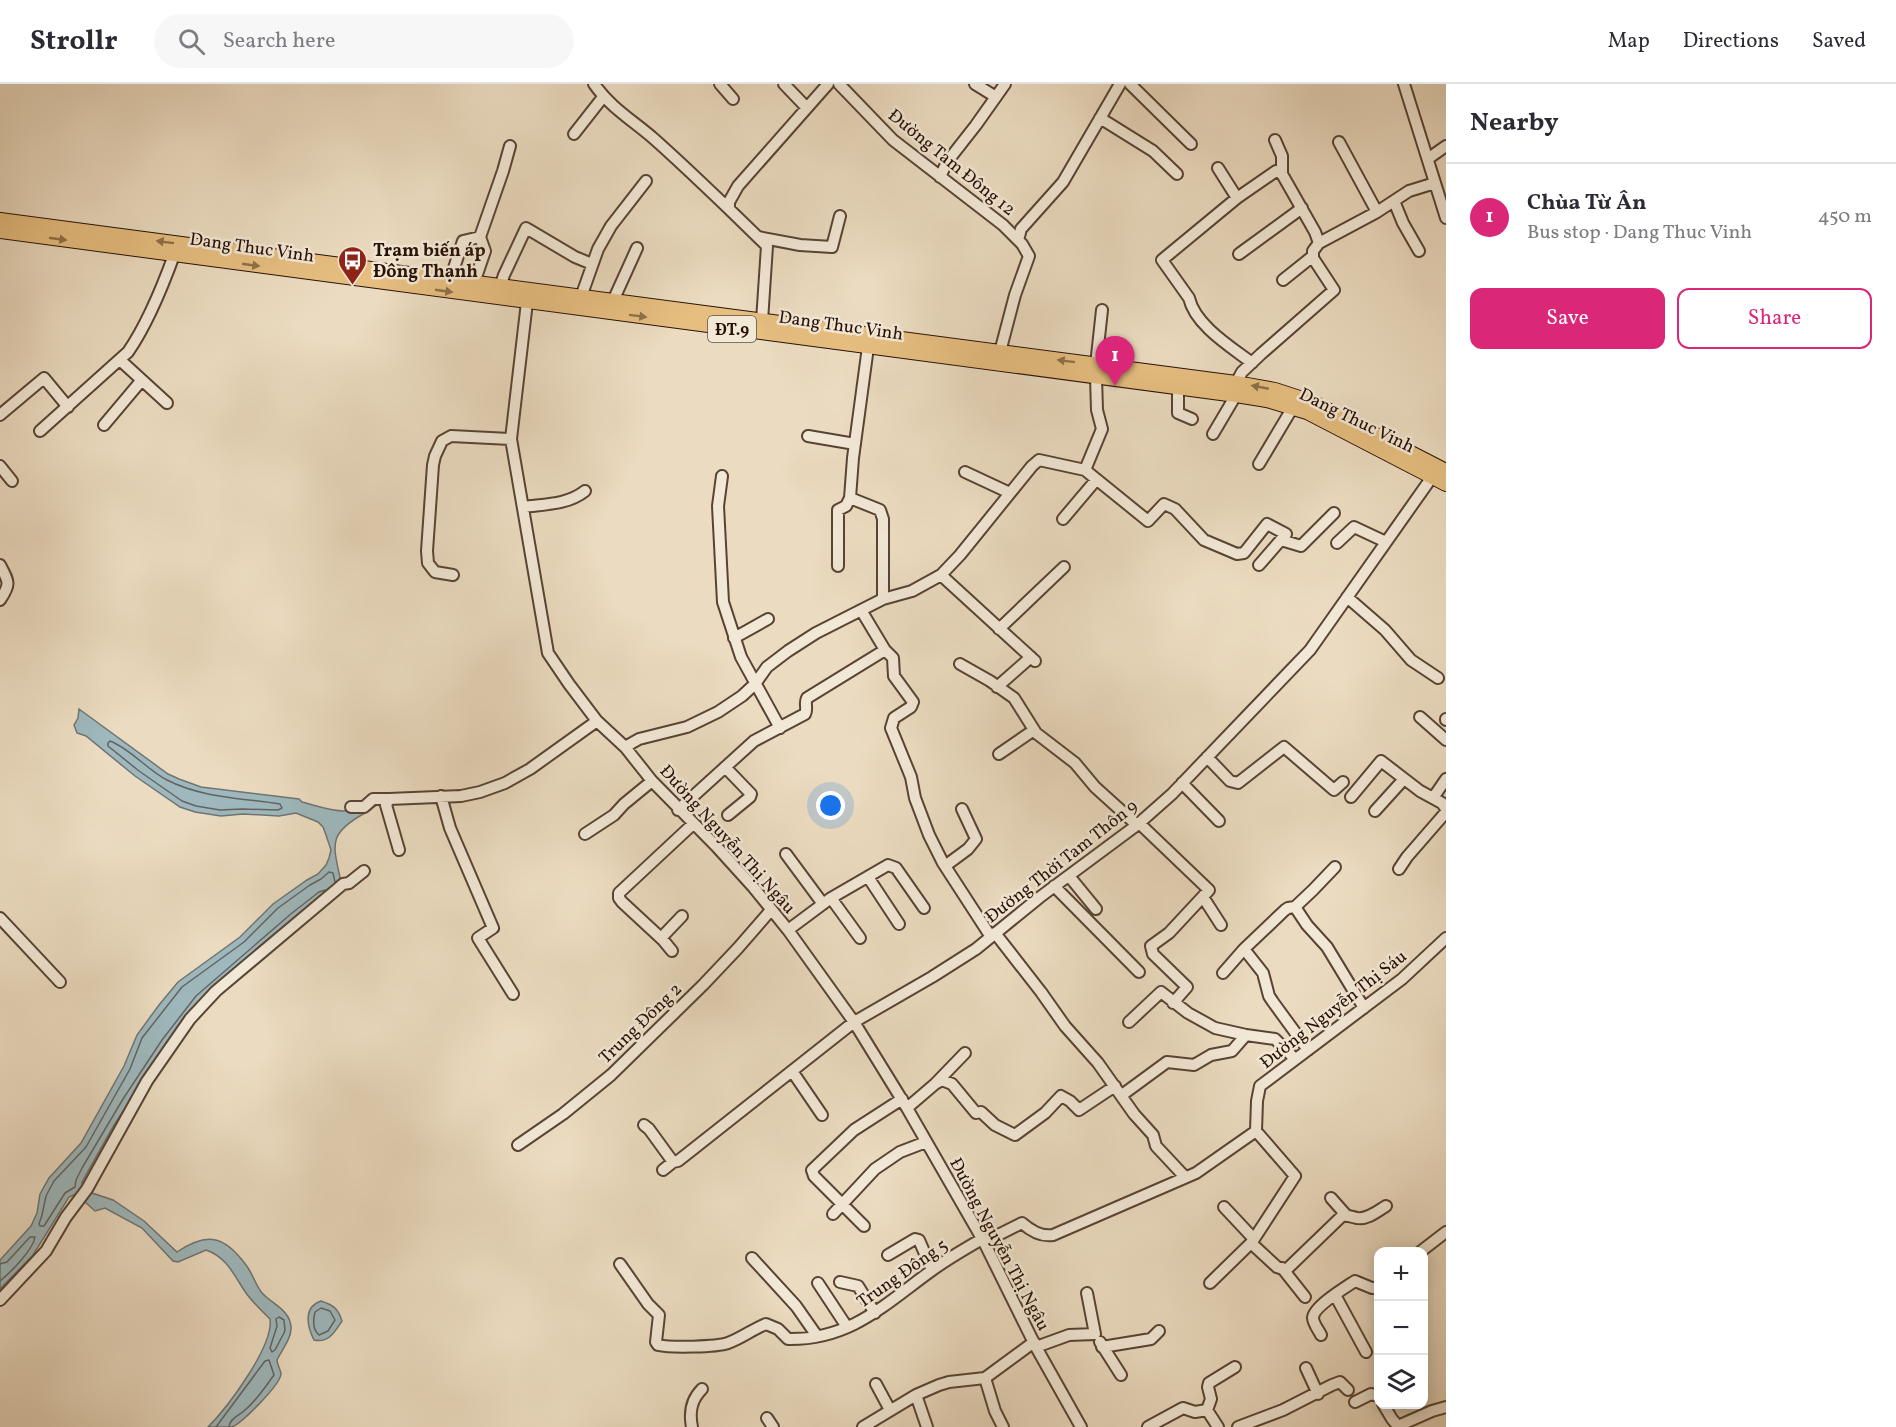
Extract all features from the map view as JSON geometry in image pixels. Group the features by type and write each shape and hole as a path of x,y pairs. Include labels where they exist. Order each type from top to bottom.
{"main road":[{"name":"Dang Thuc Vinh","path":"0,220 500,286 528,296 581,297 1000,352 1178,387 1275,390 1312,402 1446,471"},
{"name":"Dang Thuc Vinh","path":"0,231 174,255 528,296 868,347 1096,371 1236,389 1293,407 1327,421 1446,484"}],"street":[{"path":"594,84 603,97 630,122 681,162 767,246 762,321"},
{"path":"720,84 733,99"},
{"path":"784,84 806,106"},
{"path":"729,209 729,202 738,186 806,106 828,84"},
{"name":"Đường Tam Đông 12","path":"839,84 893,140 1003,225 1018,240"},
{"path":"975,84 996,97"},
{"path":"940,177 947,162 1005,84"},
{"path":"1000,352 1015,294 1029,256 1018,240 1021,229 1063,182 1120,84"},
{"path":"1130,84 1191,144"},
{"path":"1404,84 1446,218"},
{"path":"574,134 603,97"},
{"path":"1100,118 1153,151 1177,174"},
{"path":"1275,140 1282,156 1282,174 1319,243"},
{"path":"1339,142 1377,212"},
{"path":"1429,158 1446,146"},
{"path":"474,283 485,251 480,237 510,147"},
{"path":"1218,168 1237,198"},
{"path":"1252,363 1218,338 1190,304 1189,298 1162,260 1237,198 1276,171 1282,174"},
{"path":"581,297 592,264 611,226 646,181"},
{"path":"1213,434 1242,372 1334,290 1313,256 1313,251 1319,243 1377,212 1409,191 1435,183"},
{"path":"1394,201 1419,251"},
{"path":"1239,254 1302,208"},
{"path":"757,237 832,248 840,216"},
{"path":"500,286 526,228 575,257 592,264"},
{"path":"450,280 462,242 480,237"},
{"path":"613,301 637,248"},
{"path":"40,431 128,352 158,295 174,255"},
{"path":"1283,280 1313,256"},
{"name":"Đường Nguyễn Thị Ngâu","path":"528,296 511,439 548,652 597,721 625,747 678,810 716,846 788,930 854,1022 983,1240 1035,1344 1081,1427"},
{"path":"1085,470 1102,429 1097,410 1096,371 1102,310"},
{"path":"838,566 838,510 846,506 850,498 868,347"},
{"path":"120,360 167,403"},
{"path":"0,415 44,378 68,407"},
{"path":"104,425 141,381"},
{"path":"1178,387 1178,413 1192,419"},
{"path":"1259,464 1293,407"},
{"path":"453,575 435,572 428,563 433,465 439,446 442,441 451,436 511,439"},
{"path":"808,436 855,444"},
{"path":"625,747 639,740 687,727 708,717 742,696 755,684 767,667 816,633 883,599 912,591 941,575 1039,460 1085,470 1148,521 1164,504 1175,509 1203,540 1237,554 1244,553 1267,524 1286,534 1260,565"},
{"path":"0,466 6,480"},
{"path":"965,472 1010,493"},
{"path":"722,476 718,506 723,602 734,638 755,684 780,728"},
{"name":"Đường Thời Tam Thôn 9","path":"663,1170 688,1154 854,1022 932,977 993,935 1054,886 1138,824 1182,783 1310,650 1432,477"},
{"path":"1063,519 1096,480"},
{"path":"523,507 559,503 576,498 585,491"},
{"path":"850,498 880,510 883,519 883,599"},
{"path":"1281,540 1301,546 1334,513"},
{"path":"1336,543 1354,527 1386,542"},
{"path":"0,565 8,579 8,588 0,600"},
{"path":"999,629 1064,567"},
{"path":"941,575 1033,659 997,687"},
{"path":"1347,597 1385,630 1411,660 1438,678"},
{"path":"861,610 885,650 893,658 896,681 913,705 894,718 891,728 911,777 915,798 929,835 945,866 993,935 1041,992 1065,1026 1098,1063 1153,1135 1156,1146 1185,1177"},
{"path":"734,638 768,619"},
{"path":"678,810 754,741 805,714 807,698 885,650"},
{"path":"960,664 1014,698 1034,730 1076,763 1095,787 1209,890 1169,933 1151,946 1153,954 1187,987 1173,1003"},
{"path":"1420,717 1446,740"},
{"path":"351,807 364,807 373,799 461,796 480,792 505,783 530,769 597,721"},
{"path":"999,754 1034,730"},
{"path":"1207,757 1230,781 1238,783 1284,747 1334,790 1343,782"},
{"path":"1351,797 1381,761 1442,803 1446,811 1399,869"},
{"path":"725,766 751,794 728,815"},
{"path":"1375,812 1404,779"},
{"path":"1433,798 1446,779"},
{"path":"585,834 614,815 652,781"},
{"path":"1182,783 1219,821"},
{"path":"441,796 450,828 493,928 478,938 513,994"},
{"path":"389,799 386,805 399,850"},
{"path":"945,866 968,849 976,838 962,809"},
{"path":"672,951 622,902 619,893 693,824"},
{"path":"786,854 860,938"},
{"path":"788,930 827,901 888,865 896,868 924,908"},
{"path":"1222,974 1244,949 1285,910 1295,907 1335,867"},
{"path":"0,1300 46,1251 66,1217 87,1189 147,1081 190,1019 216,991 343,884 349,883 364,871"},
{"path":"1069,876 1096,909"},
{"path":"868,877 899,924"},
{"path":"1054,886 1139,972"},
{"path":"1203,897 1221,925"},
{"path":"1295,907 1307,925 1327,947 1364,1008"},
{"name":"Trung Đông 2","path":"518,1145 563,1114 611,1075 703,984 771,910"},
{"path":"660,938 682,916"},
{"path":"0,918 60,982"},
{"name":"Đường Nguyễn Thị Sáu","path":"1256,1131 1260,1086 1402,979 1446,938"},
{"path":"1244,949 1263,973 1269,996 1308,1050"},
{"path":"1129,1022 1161,992 1173,1003 1215,1028 1275,1039 1295,1059"},
{"path":"864,1226 814,1176 812,1170 854,1130 904,1104 942,1080 952,1084 976,1113 981,1112 995,1125 1015,1135 1045,1113 1061,1096 1079,1110 1119,1091 1167,1062 1194,1065 1211,1055 1232,1051 1246,1035"},
{"path":"935,1084 965,1053"},
{"path":"792,1071 822,1115"},
{"path":"644,1125 673,1162"},
{"path":"983,1240 1022,1223 1030,1230 1046,1236 1053,1235 1196,1173 1256,1131 1295,1176 1253,1241 1209,1283"},
{"path":"833,1214 875,1169 900,1152 926,1142"},
{"path":"1331,1198 1346,1215 1357,1218 1364,1218 1386,1206"},
{"path":"1224,1207 1277,1267 1286,1270 1342,1216 1346,1215"},
{"path":"1425,1247 1446,1232"},
{"path":"888,1255 915,1239 919,1240 932,1270"},
{"name":"Trung Đông 5","path":"620,1264 648,1304 659,1315 656,1342 658,1345 726,1344 766,1324 778,1329 788,1339 803,1339 838,1332 875,1313 932,1270 983,1240"},
{"path":"752,1258 796,1306 817,1335"},
{"path":"1282,1268 1305,1297"},
{"path":"1321,1335 1313,1319 1319,1307 1355,1281 1374,1288"},
{"path":"840,1282 858,1286 875,1313"},
{"path":"818,1283 847,1327"},
{"path":"1087,1293 1095,1334 1121,1375"},
{"path":"1335,1294 1366,1352"},
{"path":"1102,1347 1151,1339 1159,1331"},
{"path":"863,1427 916,1395 949,1382 985,1378 1035,1344 1069,1335 1095,1334"},
{"path":"1207,1410 1211,1399 1208,1385 1235,1367"},
{"path":"1306,1368 1318,1394"},
{"path":"985,1378 994,1411 1003,1427"},
{"path":"1238,1427 1283,1410 1340,1382 1348,1390"},
{"path":"876,1384 890,1410"},
{"path":"692,1427 690,1415 694,1397 702,1389"},
{"path":"1355,1402 1371,1394 1374,1395"},
{"path":"916,1395 927,1427"},
{"path":"1386,1409 1398,1426 1446,1407"},
{"path":"1148,1427 1183,1408 1195,1412 1207,1410"},
{"path":"1207,1410 1218,1427"}],"water":[{"path":"79,709 168,774 201,787 299,799 302,802 339,811 356,809 374,800 381,803 353,820 339,834 335,849 341,882 245,962 151,1069 114,1125 82,1182 82,1185 92,1193 113,1200 144,1221 177,1252 197,1241 206,1239 222,1242 246,1265 262,1293 287,1316 291,1331 277,1360 281,1374 279,1379 260,1403 232,1427 208,1427 248,1376 265,1345 270,1319 250,1298 219,1257 206,1250 178,1262 173,1261 142,1228 105,1208 95,1211 76,1194 69,1197 33,1255 0,1289 0,1260 31,1226 37,1213 40,1194 49,1178 81,1143 124,1066 137,1035 159,1005 178,982 240,937 273,904 318,874 326,865 331,850 323,827 318,822 296,813 279,816 243,814 221,816 180,807 135,776 86,736 77,733 74,725"},
{"path":"321,1301 334,1308 342,1321 334,1333 319,1341 314,1340 308,1318 311,1308"}],"place":[{"name":"Trạm biến áp Đông Thạnh","path":"352,286"},
{"name":"Chùa Từ Ân","path":"1115,386"}]}
